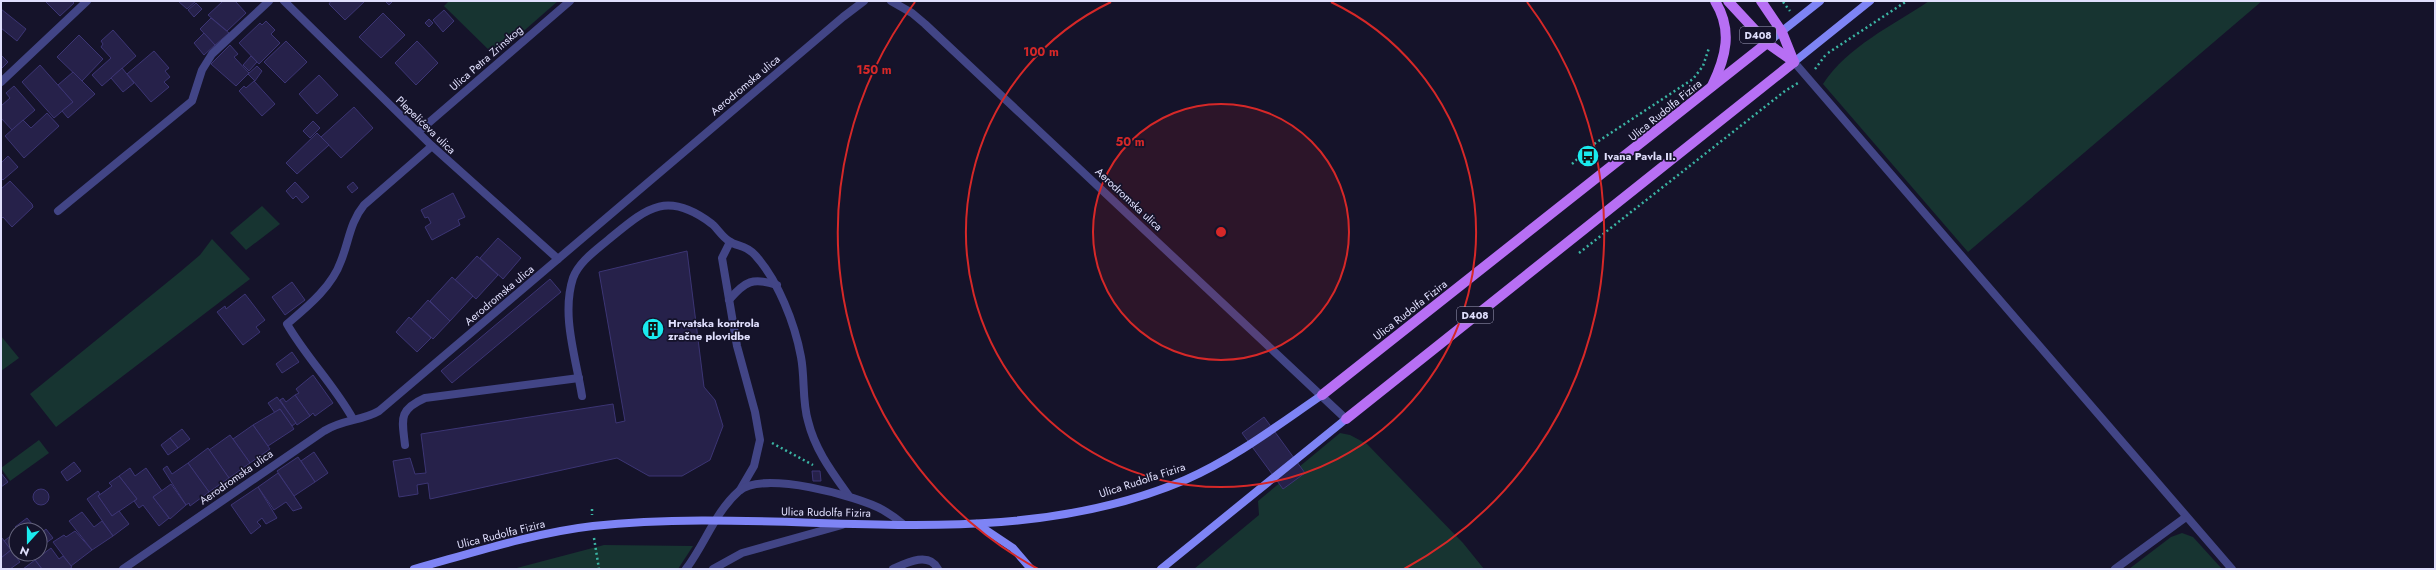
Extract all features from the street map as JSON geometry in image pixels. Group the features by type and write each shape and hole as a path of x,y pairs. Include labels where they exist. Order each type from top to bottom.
{"main road":[{"path":"1711,88 1723,62 1727,44 1725,21 1715,1"},
{"name":"D408","path":"1728,1 1767,43 1794,62"},
{"name":"D408","path":"1761,1 1782,32 1794,62"},
{"name":"Ulica Rudolfa Fizira","path":"1322,395 1767,43"},
{"name":"D408","path":"1346,419 1794,62"}],"street":[{"path":"1,82 86,1"},
{"path":"58,211 192,101 202,70 212,54 269,1"},
{"name":"Plepelićeva ulica","path":"284,1 432,146 558,260"},
{"name":"Ulica Petra Zrinskog","path":"418,132 570,1"},
{"name":"Aerodromska ulica","path":"123,569 335,424 373,415 387,405 853,8 864,1"},
{"name":"Aerodromska ulica","path":"891,1 907,10 925,24 1346,419"},
{"name":"Ulica Rudolfa Fizira","path":"1767,43 1820,1"},
{"path":"1870,1 1794,62 2140,460 2186,517 2232,569"},
{"path":"353,419 341,396 296,340 287,324 313,301 337,271 344,253 351,225 360,210 432,146"},
{"path":"582,396 568,305 573,278 585,259 635,218 656,206 677,206 687,209 713,225 730,242 743,245 754,254 777,285 801,356 807,421 821,456 849,496"},
{"path":"686,569 715,522 740,490 758,455 760,432 737,346 722,258 730,242"},
{"path":"729,300 739,288 750,282 762,280 777,285"},
{"path":"405,445 402,419 405,410 411,404 424,398 579,378"},
{"name":"Ulica Rudolfa Fizira","path":"414,569 516,541 592,526 715,522 978,524 1068,514 1122,501 1185,480 1240,451 1322,395"},
{"path":"1161,569 1346,419"},
{"path":"740,490 759,484 782,484 849,496 883,510 903,524"},
{"path":"2115,569 2186,517"},
{"path":"713,569 742,553 845,524"},
{"path":"978,524 1012,548 1031,569"},
{"path":"893,569 920,559 931,561 938,569"}],"path":[{"path":"1814,70 1827,53 1907,1"},
{"path":"1783,2 1790,10"},
{"path":"1572,164 1591,146 1693,79 1703,66 1710,45"},
{"path":"1824,49 1827,53"},
{"path":"1579,253 1784,91 1799,83"},
{"path":"770,442 814,466"}],"green space":[{"path":"449,1 558,1 495,56 444,6"},
{"path":"1929,1 2262,1 1968,252 1823,84 1833,71 1858,48 1886,28"},
{"path":"262,206 280,224 246,250 230,233"},
{"path":"212,239 250,279 56,427 30,394 200,255"},
{"path":"1,336 19,358 1,371"},
{"path":"1340,433 1350,435 1367,444 1463,543 1484,569 1194,569 1259,515 1258,501"},
{"path":"39,440 49,453 10,481 1,468"},
{"path":"2182,533 2193,537 2222,569 2129,569 2171,537"},
{"path":"604,545 693,546 678,569 513,569"}],"building":[{"path":"45,1 72,1 74,3 60,16"},
{"path":"178,1 196,1 187,9"},
{"path":"223,1 235,1 246,13 227,31 208,15"},
{"path":"331,1 365,1 345,20 329,4"},
{"path":"385,1 393,1 389,5"},
{"path":"196,3 202,9 194,17 188,10"},
{"path":"1,9 26,29 17,41 1,28"},
{"path":"444,10 454,21 443,32 433,20"},
{"path":"383,13 405,35 381,58 359,37"},
{"path":"211,18 229,33 215,45 200,29"},
{"path":"429,19 433,23 429,27 425,23"},
{"path":"266,21 275,30 271,34 280,43 259,64 239,43 260,23 262,25"},
{"path":"113,30 136,56 102,86 92,75 111,58 101,47 103,44 101,41"},
{"path":"204,33 215,45 204,55 194,43"},
{"path":"79,35 103,59 82,81 57,57"},
{"path":"286,41 307,62 285,83 264,62"},
{"path":"417,41 438,63 416,85 395,63"},
{"path":"230,45 238,54 234,57 249,73 236,86 211,64"},
{"path":"154,51 169,68 165,71 170,77 164,82 169,87 151,102 127,74"},
{"path":"1,55 8,62 1,69"},
{"path":"251,56 257,62 249,71 243,65"},
{"path":"40,65 73,102 54,118 22,82"},
{"path":"257,66 262,71 255,81 248,74"},
{"path":"122,68 134,83 123,92 111,78"},
{"path":"73,72 95,94 68,118 62,111 73,102 58,85"},
{"path":"319,75 338,95 317,114 299,94"},
{"path":"254,81 275,104 262,116 239,91 244,86 246,88"},
{"path":"14,86 35,110 12,130 1,118 1,106 10,98 6,93"},
{"path":"354,107 373,128 341,158 321,137"},
{"path":"47,113 59,126 24,158 5,136 23,120 31,128"},
{"path":"313,121 320,128 310,138 303,131"},
{"path":"317,133 329,145 297,174 286,163"},
{"path":"8,156 18,167 3,180 1,178 1,163"},
{"path":"10,181 32,204 33,207 12,227 3,217 1,219 1,189"},
{"path":"295,182 309,197 302,203 296,196 293,199 286,191"},
{"path":"353,182 358,188 352,193 347,187"},
{"path":"453,193 465,217 458,220 460,225 432,240 425,227 431,223 428,217 425,218 421,210"},
{"path":"498,238 521,258 503,279 480,258"},
{"name":"Hrvatska kontrola zračne plovidbe","path":"687,251 704,387 715,400 723,426 710,460 682,476 649,476 617,458 430,499 428,483 417,485 418,494 399,497 393,461 410,458 415,474 426,473 421,434 613,404 616,423 625,421 599,272"},
{"path":"477,256 498,275 476,299 455,280"},
{"path":"452,277 473,296 450,321 430,301"},
{"path":"550,279 561,292 452,383 441,371"},
{"path":"292,282 305,300 285,315 272,297"},
{"path":"245,294 265,320 256,327 260,332 243,345 217,312 225,306 226,309"},
{"path":"428,300 450,321 433,339 411,319"},
{"path":"409,317 431,338 417,352 396,332"},
{"path":"292,352 299,362 282,373 276,364"},
{"path":"313,375 333,403 315,416 313,413 310,416 295,395 299,393 296,389"},
{"path":"295,395 310,416 297,425 280,400 283,398 286,402"},
{"path":"277,397 296,423 292,426 280,409 275,413 268,403"},
{"path":"280,409 294,429 268,446 253,425"},
{"path":"1264,417 1305,473 1283,489 1242,433"},
{"path":"253,425 270,449 250,463 233,439"},
{"path":"182,429 190,439 178,448 170,438"},
{"path":"230,435 250,463 229,478 209,450"},
{"path":"170,438 178,448 168,455 161,445"},
{"path":"208,448 229,478 209,492 188,463"},
{"path":"314,452 328,473 315,482 301,461"},
{"path":"298,457 315,482 294,496 277,471"},
{"path":"74,462 81,471 67,481 61,472"},
{"path":"188,463 209,492 190,506 189,503 186,505 163,469 167,466 172,474"},
{"path":"130,468 135,476 146,468 162,491 153,497 169,518 159,526 143,505 139,508 134,501 137,499 119,476"},
{"path":"812,471 820,471 821,481 813,481"},
{"path":"1,473 8,482 1,487"},
{"path":"278,473 302,508 293,511 286,502 274,510 258,487"},
{"path":"119,476 137,499 112,516 98,496 112,486 109,483"},
{"path":"171,484 186,505 170,519 153,497"},
{"path":"258,487 277,518 266,524 262,518 257,522 261,526 251,534 231,505"},
{"path":"41,489 47,491 49,497 47,503 41,505 35,503 33,497 35,491"},
{"path":"98,491 100,494 98,496 112,516 119,511 129,524 113,536 87,499"},
{"path":"82,512 94,527 102,521 113,536 92,550 69,521"},
{"path":"27,518 30,522 22,522"},
{"path":"75,531 92,550 71,566 53,542 64,535 66,537"},
{"path":"48,532 53,538 48,542"},
{"path":"2,538 8,546 8,552 1,558"},
{"path":"8,538 8,546 4,541"},
{"path":"51,548 59,559 63,556 72,567 69,569 42,569 37,562 48,562 48,550"},
{"path":"8,552 8,562 20,562 10,569 1,569 1,558"},
{"path":"32,562 37,562 42,569 23,569"}],"place":[{"name":"Ivana Pavla II.","path":"1588,156"},
{"name":"Hrvatska kontrola zračne plovidbe","path":"653,329"}]}
